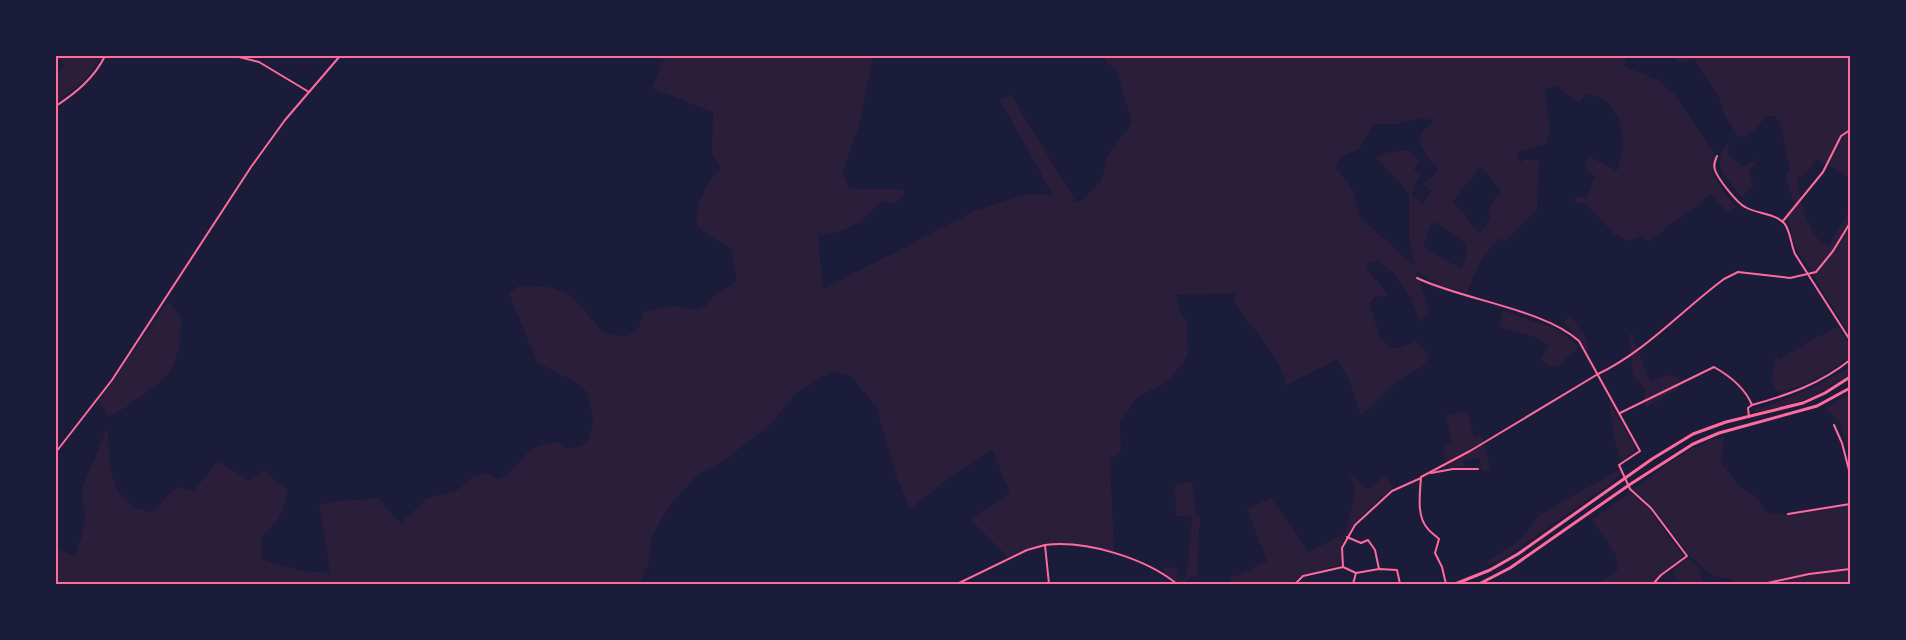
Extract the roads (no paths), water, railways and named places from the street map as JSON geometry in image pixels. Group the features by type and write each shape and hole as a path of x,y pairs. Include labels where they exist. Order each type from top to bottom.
{"main road":[{"path":"1455,585 1504,562 1668,448 1693,434 1715,425 1803,403 1851,377"},
{"path":"1479,585 1510,568 1680,450 1706,437 1803,411 1827,402 1851,388"}],"street":[{"path":"56,106 90,79 105,56"},
{"path":"235,56 259,62 309,92"},
{"path":"56,452 112,380 250,167 340,56"},
{"path":"1783,221 1823,172 1841,136 1851,130"},
{"path":"1717,156 1714,164 1715,171 1737,201 1744,207 1783,221 1787,226 1791,245 1851,340"},
{"path":"1343,567 1342,548 1347,537 1358,520 1392,491 1470,451 1616,365 1649,342 1724,279 1738,272 1790,278 1816,272 1851,223"},
{"path":"1417,278 1453,293 1531,316 1561,329 1579,341 1640,451 1619,465 1629,485 1651,508 1687,556 1661,575 1653,585"},
{"path":"1749,417 1748,408 1752,405 1808,387 1826,378 1851,360"},
{"path":"1619,414 1714,368 1724,373 1747,393 1752,405"},
{"path":"1834,425 1851,474"},
{"path":"1421,477 1443,471 1478,468"},
{"path":"1421,477 1419,503 1421,514 1427,529 1438,539 1436,553 1446,585"},
{"path":"1788,514 1851,504"},
{"path":"1347,537 1361,543 1368,540 1375,550 1379,569"},
{"path":"957,585 1028,550 1045,545 1077,544 1122,556 1163,575 1177,585"},
{"path":"1045,545 1049,585"},
{"path":"1295,585 1300,578 1309,574 1343,567 1356,573 1379,569 1397,570 1400,585"},
{"path":"1763,585 1809,574 1851,569"},
{"path":"1353,585 1356,573"}]}
